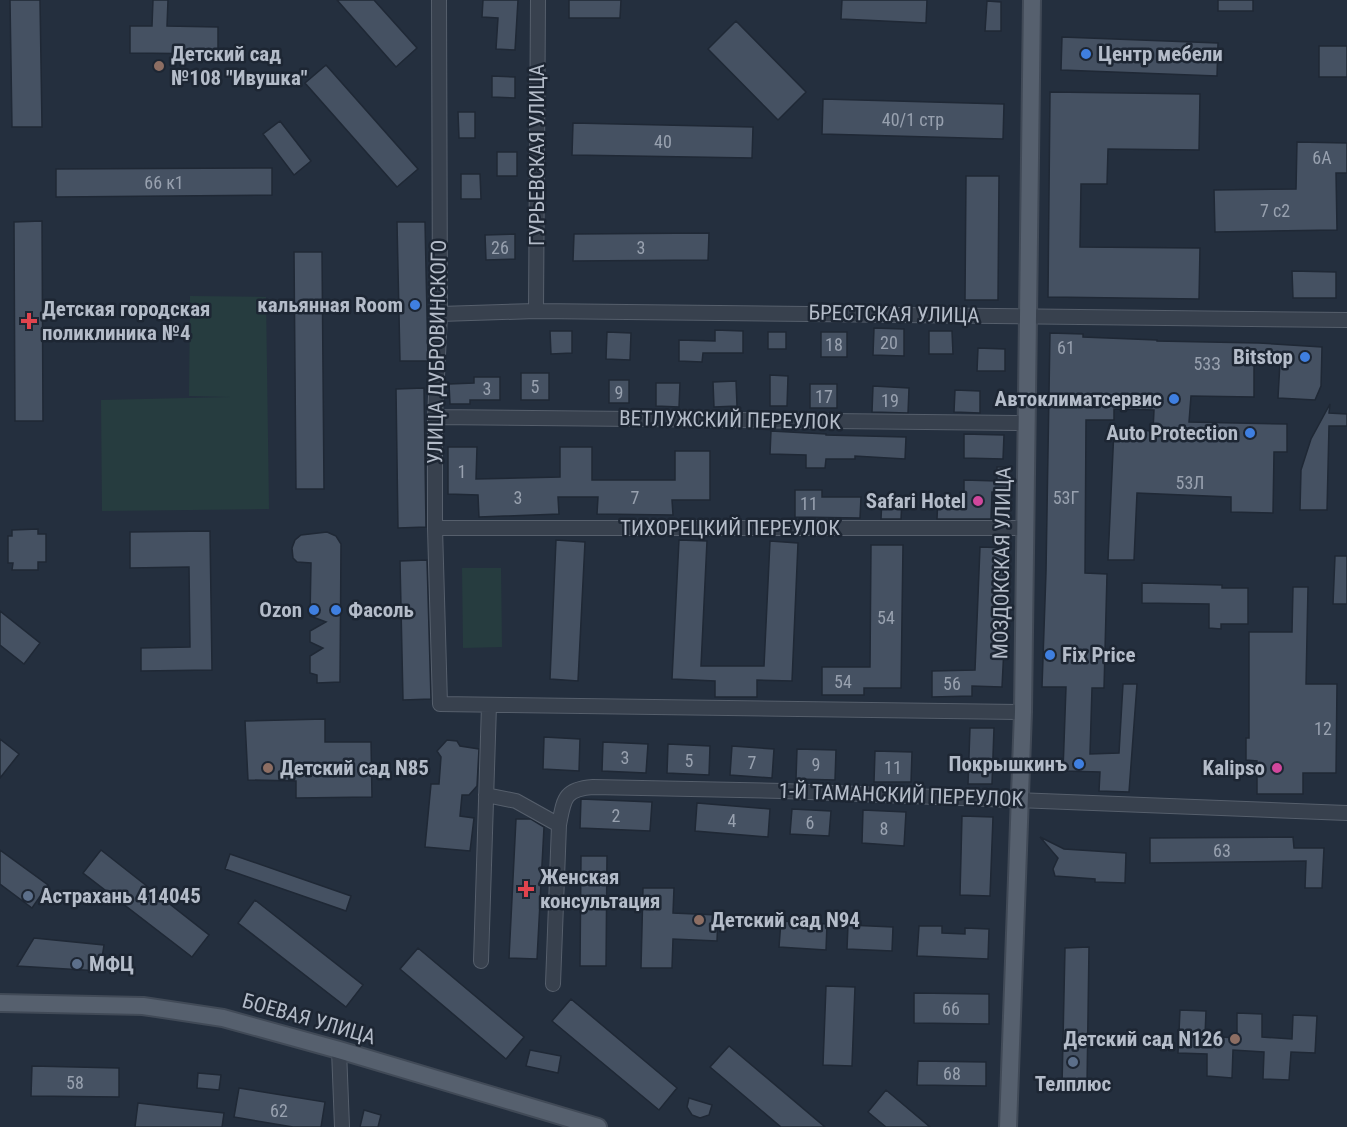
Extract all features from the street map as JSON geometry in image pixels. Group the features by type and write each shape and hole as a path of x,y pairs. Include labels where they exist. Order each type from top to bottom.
{"main road":[{"name":"МОЗДОКСКАЯ УЛИЦА","path":"1008,1127 1023,712 1032,0"},
{"name":"БОЕВАЯ УЛИЦА","path":"0,1003 143,1006 223,1018 598,1127"}],"street":[{"name":"УЛИЦА ДУБРОВИНСКОГО","path":"439,0 440,314 435,417 435,528 440,704 489,705"},
{"name":"ГУРЬЕВСКАЯ УЛИЦА","path":"537,311 538,0"},
{"name":"БРЕСТСКАЯ УЛИЦА","path":"440,314 537,311 1347,320"},
{"name":"ВЕТЛУЖСКИЙ ПЕРЕУЛОК","path":"435,417 1026,423"},
{"name":"ТИХОРЕЦКИЙ ПЕРЕУЛОК","path":"435,528 1024,528"},
{"path":"481,961 489,705 1023,712"},
{"name":"1-Й ТАМАНСКИЙ ПЕРЕУЛОК","path":"559,825 564,803 570,793 578,788 593,787 1020,799 1347,813"},
{"path":"486,795 516,801 559,825 553,984"},
{"path":"339,1050 342,1127"}],"green space":[{"path":"190,296 266,297 269,509 102,511 101,400 230,397 189,396"},
{"path":"462,568 501,568 502,647 463,648"}],"building":[{"path":"10,0 40,0 42,127 12,127"},
{"path":"153,0 168,0 167,26 218,27 218,54 130,53 130,26 152,26"},
{"path":"337,0 374,0 417,48 396,67"},
{"path":"483,0 518,0 515,50 496,49 498,18 482,17"},
{"path":"569,0 621,0 620,18 569,18"},
{"path":"842,0 927,0 926,23 841,19"},
{"path":"1218,0 1253,0 1253,11 1218,11"},
{"path":"987,1 1001,2 1001,31 985,31"},
{"path":"736,21 806,92 778,120 708,49"},
{"path":"1062,37 1218,43 1217,76 1061,70"},
{"path":"1319,46 1347,46 1347,77 1319,77"},
{"path":"326,65 418,169 397,187 305,83"},
{"path":"492,76 515,77 515,98 492,97"},
{"path":"1050,92 1200,94 1199,150 1108,149 1107,184 1081,184 1080,247 1200,248 1199,299 1048,297"},
{"path":"823,99 1004,104 1003,139 822,134"},
{"path":"458,112 475,112 475,138 459,138"},
{"path":"280,121 311,161 294,175 263,134"},
{"path":"573,123 753,127 752,158 572,155"},
{"path":"1297,142 1347,143 1347,173 1336,173 1337,230 1215,232 1214,190 1296,189"},
{"path":"497,152 517,152 517,176 497,176"},
{"path":"272,168 272,195 56,197 56,169"},
{"path":"461,174 480,174 481,199 461,199"},
{"path":"966,176 999,176 998,300 965,300"},
{"name":"Детская городская поликлиника №4","path":"42,221 43,421 15,421 14,222"},
{"path":"397,222 425,222 428,361 400,361"},
{"path":"709,233 708,260 573,261 574,234"},
{"path":"515,234 515,259 486,260 485,235"},
{"path":"294,252 322,252 324,489 296,489"},
{"path":"1292,271 1336,272 1336,298 1293,298"},
{"path":"874,328 904,329 904,356 873,355"},
{"path":"715,330 743,331 743,353 703,353 702,362 679,361 679,340 715,341"},
{"path":"550,331 572,331 572,353 551,354"},
{"path":"929,331 952,331 953,354 929,354"},
{"path":"607,332 631,333 630,360 606,359"},
{"path":"768,332 786,332 786,349 768,349"},
{"path":"821,332 847,332 847,357 821,357"},
{"path":"1050,333 1157,341 1322,347 1321,386 1315,400 1278,398 1280,362 1254,362 1254,397 1191,396 1189,422 1287,424 1287,452 1274,452 1273,513 1231,512 1231,497 1137,493 1134,560 1108,560 1114,429 1153,431 1154,410 1114,409 1114,420 1086,420 1085,573 1107,574 1104,688 1092,688 1090,754 1119,753 1123,684 1137,684 1129,792 1099,791 1100,772 1063,771 1066,687 1042,687"},
{"path":"978,348 1005,349 1005,371 977,371"},
{"path":"521,373 549,373 549,400 521,400"},
{"path":"770,375 788,376 787,406 770,406"},
{"path":"474,377 500,377 500,400 470,400 470,404 450,404 449,384 474,383"},
{"path":"609,380 629,380 629,403 609,403"},
{"path":"736,381 737,406 714,407 713,382"},
{"path":"656,383 680,383 679,407 656,406"},
{"path":"810,384 837,384 837,408 810,408"},
{"path":"873,386 909,388 908,413 872,412"},
{"path":"424,388 426,527 398,528 396,389"},
{"path":"955,390 980,391 980,413 954,412"},
{"path":"1330,404 1329,413 1347,414 1347,426 1329,426 1327,510 1300,510 1301,470 1311,439"},
{"path":"771,431 906,437 905,459 855,456 855,459 826,459 825,468 806,468 806,455 770,454"},
{"path":"964,434 1004,435 1003,459 964,458"},
{"path":"448,447 477,447 476,479 560,477 560,447 592,447 592,480 675,480 675,451 710,451 710,500 672,500 673,515 597,514 598,497 558,497 559,514 479,517 478,495 448,494"},
{"path":"997,467 1009,467 1009,492 992,492 991,519 937,519 938,496 964,497 964,480 997,481"},
{"path":"795,490 822,490 822,497 861,497 860,518 795,517"},
{"path":"882,499 902,499 901,519 881,519"},
{"path":"38,529 38,534 46,534 46,562 38,562 38,570 12,570 13,563 8,563 8,536 12,536 12,530"},
{"path":"210,531 212,670 141,671 141,648 190,647 189,567 130,568 130,532"},
{"path":"327,532 336,536 341,544 340,682 317,683 317,675 310,673 310,656 323,648 310,642 310,631 326,622 310,616 311,563 297,562 293,558 292,548 295,540 301,535"},
{"path":"556,540 585,542 578,681 550,679"},
{"path":"679,540 707,541 701,666 764,666 770,541 798,543 792,681 757,680 757,697 715,697 715,681 672,679"},
{"path":"871,545 903,545 901,688 864,688 864,695 822,695 822,667 870,667"},
{"path":"980,547 1009,548 1002,687 972,686 972,696 932,697 932,671 975,670"},
{"path":"1335,556 1347,556 1347,604 1333,604"},
{"path":"427,560 431,699 403,700 400,561"},
{"path":"1142,583 1248,588 1248,624 1221,624 1221,629 1209,628 1209,604 1142,603"},
{"path":"1293,587 1308,587 1306,684 1337,684 1336,773 1303,773 1303,794 1257,794 1257,761 1246,760 1246,738 1249,738 1249,632 1292,632"},
{"path":"0,611 40,643 24,664 0,645"},
{"path":"325,719 325,742 371,742 372,797 296,798 296,781 248,780 245,721"},
{"path":"970,728 994,728 992,784 968,784"},
{"path":"544,737 580,739 579,771 543,769"},
{"path":"0,739 19,754 0,778"},
{"path":"447,740 457,741 460,746 479,749 477,786 469,795 462,795 460,816 474,818 470,851 425,847 431,784 439,784 441,757 437,751"},
{"path":"603,742 648,744 646,773 602,771"},
{"path":"668,744 710,746 709,775 667,773"},
{"path":"732,746 774,749 772,778 730,775"},
{"path":"797,749 836,750 835,780 796,779"},
{"path":"875,751 912,752 911,782 874,782"},
{"path":"581,799 652,802 650,831 580,828"},
{"path":"697,803 770,809 768,837 695,831"},
{"path":"792,809 831,811 829,836 790,834"},
{"path":"863,810 906,812 904,846 862,843"},
{"path":"962,816 993,817 990,896 960,895"},
{"name":"Женская консультация","path":"516,819 531,819 544,827 537,959 509,958"},
{"path":"1040,837 1064,849 1126,853 1125,883 1095,882 1095,879 1055,876 1053,869 1058,858"},
{"path":"1293,837 1294,848 1324,848 1322,888 1305,888 1306,861 1150,863 1150,838"},
{"path":"0,850 48,885 32,908 0,884"},
{"path":"101,850 209,935 192,957 83,873"},
{"path":"230,854 351,896 346,911 225,869"},
{"path":"581,856 607,856 606,966 580,966"},
{"path":"643,888 674,888 673,913 718,915 717,941 673,939 672,968 641,968"},
{"path":"255,900 363,985 346,1007 238,923"},
{"path":"781,921 827,924 826,950 779,947"},
{"path":"848,925 893,927 892,951 847,949"},
{"path":"919,926 942,926 942,933 965,934 965,928 989,929 988,959 917,956"},
{"path":"34,938 104,945 100,971 17,966"},
{"path":"1089,947 1087,1085 1062,1086 1065,948"},
{"path":"418,948 524,1037 506,1059 400,969"},
{"path":"826,986 855,987 852,1066 823,1065"},
{"path":"914,993 989,994 989,1024 914,1023"},
{"path":"571,999 677,1088 659,1110 552,1021"},
{"path":"1180,1010 1206,1011 1205,1036 1237,1038 1237,1013 1262,1014 1262,1037 1292,1039 1293,1015 1317,1016 1315,1053 1291,1052 1289,1080 1263,1079 1264,1052 1233,1050 1232,1078 1207,1076 1207,1054 1178,1053"},
{"path":"729,1046 825,1127 781,1127 710,1067"},
{"path":"530,1050 561,1056 558,1073 526,1066"},
{"path":"918,1061 986,1062 986,1086 917,1085"},
{"path":"32,1066 119,1068 119,1097 31,1096"},
{"path":"198,1073 221,1075 219,1090 197,1088"},
{"path":"239,1088 325,1102 321,1127 293,1127 234,1117"},
{"path":"886,1090 930,1127 886,1127 868,1112"},
{"path":"689,1098 712,1105 709,1115 700,1118 692,1115 687,1107"},
{"path":"138,1103 224,1113 222,1127 135,1127"},
{"path":"364,1110 381,1115 378,1127 360,1127"}],"place":[{"name":"Центр мебели","path":"1086,54"},
{"name":"Детский сад №108 \"Ивушка\"","path":"159,66"},
{"name":"кальянная Room","path":"415,305"},
{"name":"Детская городская поликлиника №4","path":"29,321"},
{"name":"Bitstop","path":"1305,357"},
{"name":"Автоклиматсервис","path":"1174,399"},
{"name":"Auto Protection","path":"1250,433"},
{"name":"Safari Hotel","path":"978,501"},
{"name":"Ozon","path":"314,610"},
{"name":"Фасоль","path":"336,610"},
{"name":"Fix Price","path":"1050,655"},
{"name":"Покрышкинъ","path":"1079,764"},
{"name":"Детский сад N85","path":"268,768"},
{"name":"Kalipso","path":"1277,768"},
{"name":"Женская консультация","path":"526,889"},
{"name":"Астрахань 414045","path":"28,896"},
{"name":"Детский сад N94","path":"699,920"},
{"name":"МФЦ","path":"77,964"},
{"name":"Детский сад N126","path":"1235,1039"},
{"name":"Телплюс","path":"1073,1062"}]}
